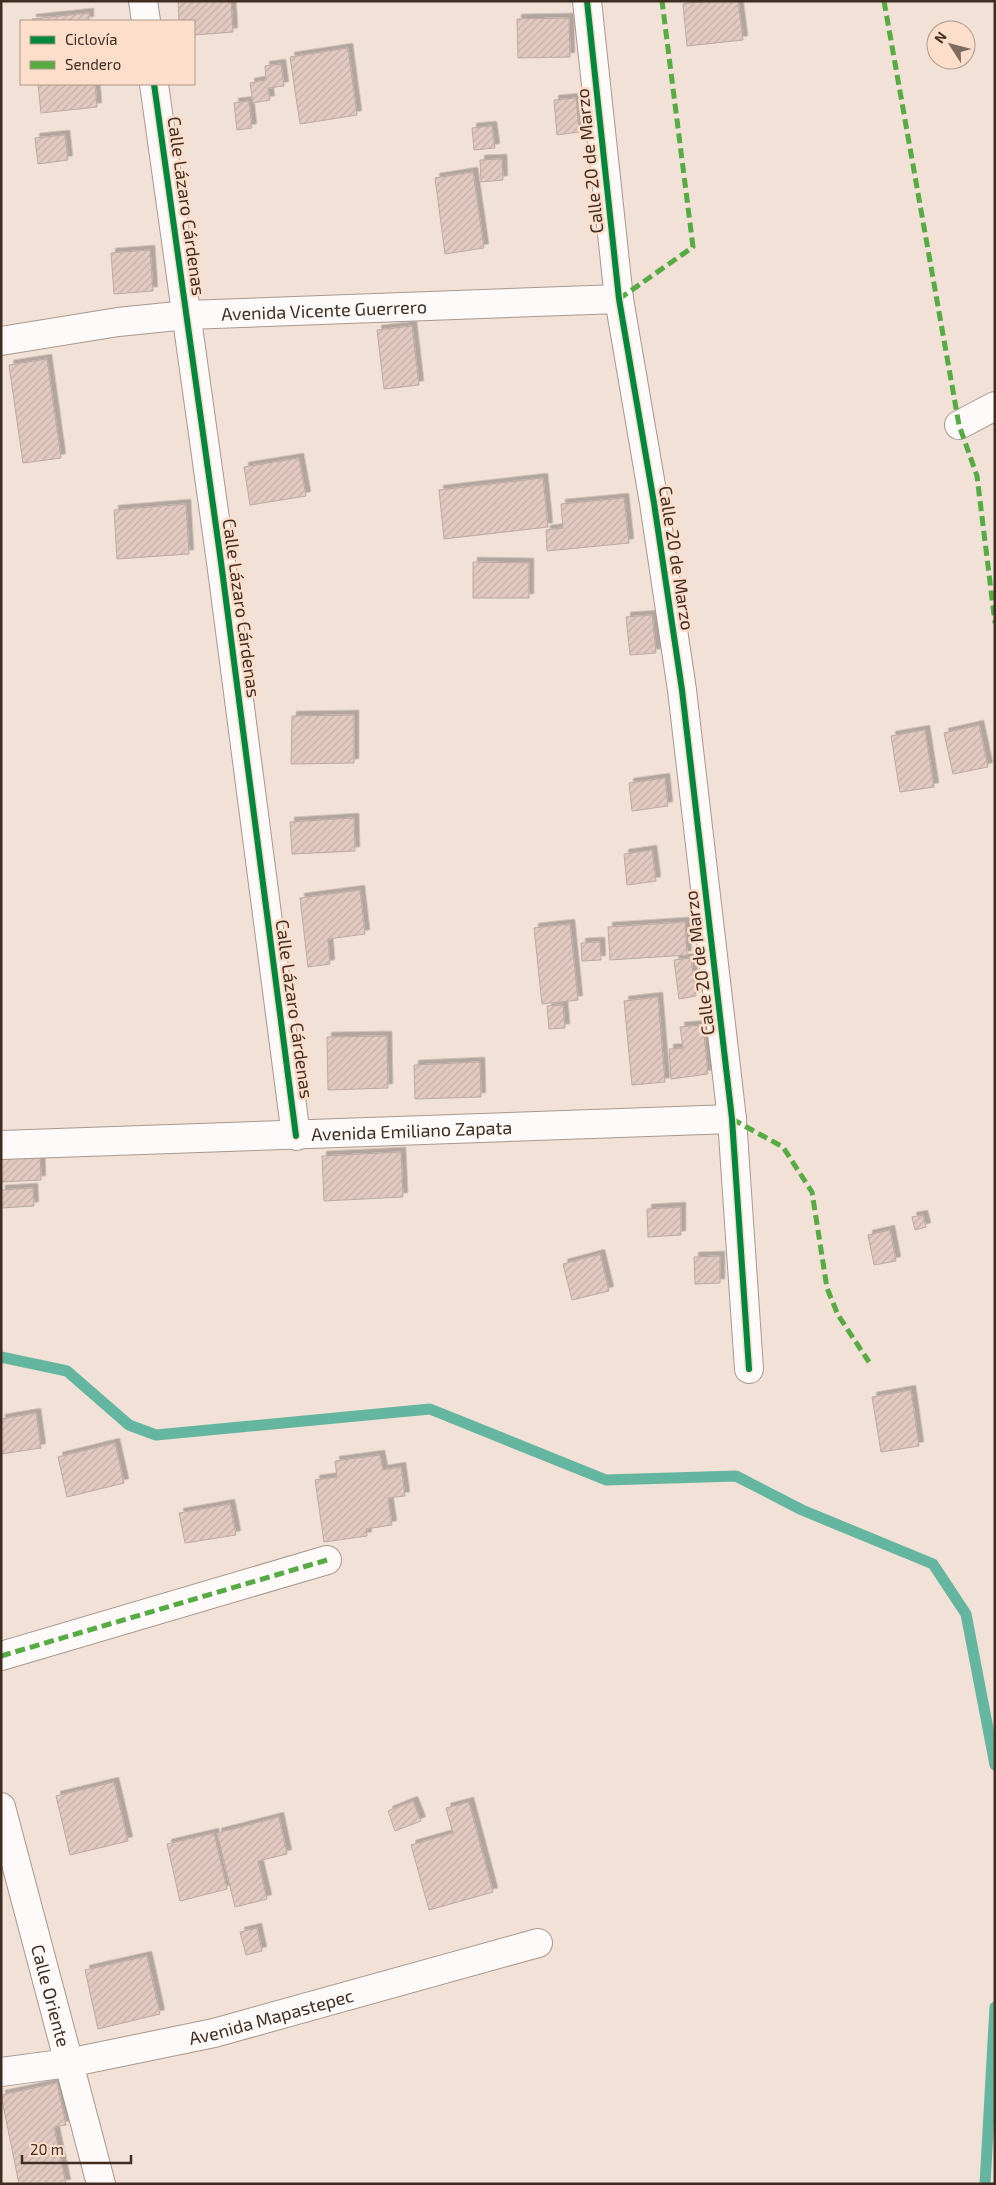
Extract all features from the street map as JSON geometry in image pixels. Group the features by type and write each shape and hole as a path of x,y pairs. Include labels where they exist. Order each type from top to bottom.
{"street":[{"path":"143,1 146,20"},
{"name":"Calle 20 de Marzo","path":"587,1 620,299 654,503 682,690 732,1119 749,1369"},
{"name":"Calle Lázaro Cárdenas","path":"154,85 187,315 296,1136"},
{"name":"Avenida Vicente Guerrero","path":"1,342 118,322 187,315 620,299"},
{"path":"959,424 995,406"},
{"name":"Avenida Emiliano Zapata","path":"1,1145 732,1119"},
{"path":"1,1656 327,1560"},
{"name":"Calle Oriente","path":"1,1807 101,2184"},
{"name":"Avenida Mapastepec","path":"1,2072 68,2062 214,2033 538,1943"}],"building":[{"path":"178,1 231,1 233,32 195,35 195,20 179,20"},
{"path":"706,1 738,1 743,40 687,46 683,4"},
{"path":"89,13 89,20 32,19"},
{"path":"569,18 570,57 518,58 517,19"},
{"path":"348,48 357,115 300,124 290,57"},
{"path":"281,64 284,86 268,88 270,100 253,103 250,83 266,80 265,66"},
{"path":"38,85 95,85 97,107 41,113"},
{"path":"576,98 579,132 557,135 554,100"},
{"path":"249,101 252,128 237,130 234,103"},
{"path":"492,126 495,148 474,150 472,128"},
{"path":"65,135 68,160 38,164 35,138"},
{"path":"502,159 503,180 481,182 480,160"},
{"path":"473,172 484,248 445,254 435,178"},
{"path":"150,250 153,291 114,294 111,253"},
{"path":"412,326 419,385 384,389 377,330"},
{"path":"47,359 61,458 23,463 9,365"},
{"path":"299,458 306,496 250,505 244,467"},
{"path":"543,478 548,527 444,539 439,490"},
{"path":"624,498 629,543 547,551 546,530 563,528 561,504"},
{"path":"186,504 189,554 117,559 114,510"},
{"path":"473,562 529,563 529,598 473,598"},
{"path":"652,615 656,653 630,655 626,617"},
{"path":"354,715 354,763 291,764 292,716"},
{"path":"979,725 988,767 953,774 944,733"},
{"path":"925,730 934,787 900,792 891,736"},
{"path":"665,778 668,806 632,811 629,783"},
{"path":"354,818 355,851 292,854 290,822"},
{"path":"652,850 656,881 627,885 624,854"},
{"path":"360,890 365,934 328,939 330,964 308,967 300,898"},
{"path":"685,922 687,955 610,960 608,927"},
{"path":"570,924 578,1000 542,1004 534,928"},
{"path":"600,942 601,960 582,961 581,943"},
{"path":"691,958 696,996 679,999 674,960"},
{"path":"658,997 665,1082 632,1085 624,1001"},
{"path":"563,1005 565,1028 549,1029 547,1006"},
{"path":"703,1025 708,1074 671,1079 669,1049 683,1048 680,1027"},
{"path":"387,1036 388,1088 328,1090 327,1037"},
{"path":"480,1062 481,1097 415,1099 414,1065"},
{"path":"40,1152 41,1180 1,1182 1,1153"},
{"path":"401,1152 403,1197 324,1201 322,1156"},
{"path":"33,1188 34,1206 1,1208 1,1190"},
{"path":"681,1207 681,1235 648,1237 647,1209"},
{"path":"923,1215 926,1227 915,1230 912,1217"},
{"path":"890,1230 896,1261 874,1265 868,1235"},
{"path":"600,1254 609,1291 572,1300 563,1264"},
{"path":"720,1256 720,1283 695,1284 694,1257"},
{"path":"911,1390 919,1446 881,1452 872,1397"},
{"path":"36,1413 41,1448 1,1454 1,1419"},
{"path":"115,1443 124,1483 67,1497 58,1457"},
{"path":"380,1455 383,1470 401,1467 405,1496 388,1498 392,1525 366,1529 367,1536 324,1542 315,1480 337,1477 335,1461"},
{"path":"230,1504 236,1535 185,1543 179,1513"},
{"path":"114,1782 128,1841 70,1855 56,1796"},
{"path":"413,1801 421,1821 395,1831 388,1811"},
{"path":"469,1802 493,1892 429,1910 411,1845 453,1833 446,1808"},
{"path":"279,1817 287,1854 258,1861 267,1899 235,1907 217,1833"},
{"path":"214,1833 227,1889 180,1901 167,1844"},
{"path":"257,1928 262,1951 246,1955 240,1932"},
{"path":"147,1956 160,2014 98,2029 85,1970"},
{"path":"57,2083 66,2125 54,2127 66,2184 19,2184 1,2095"}],"waterway":[{"path":"1,1357 67,1371 129,1425 156,1435 430,1409 606,1480 736,1476 802,1510 933,1564 966,1614 995,1765"},
{"path":"985,2184 995,2007"}],"marked path":[{"path":"619,299 693,247 662,1"},
{"path":"884,1 959,425 977,476 995,623"},
{"path":"732,1119 783,1147 812,1192 827,1288 838,1315 869,1362"},
{"path":"1,1656 327,1560"}],"cycle path":[{"path":"587,1 619,299 654,503 682,690 732,1119 749,1369"},
{"path":"154,85 221,562 296,1136"}]}
